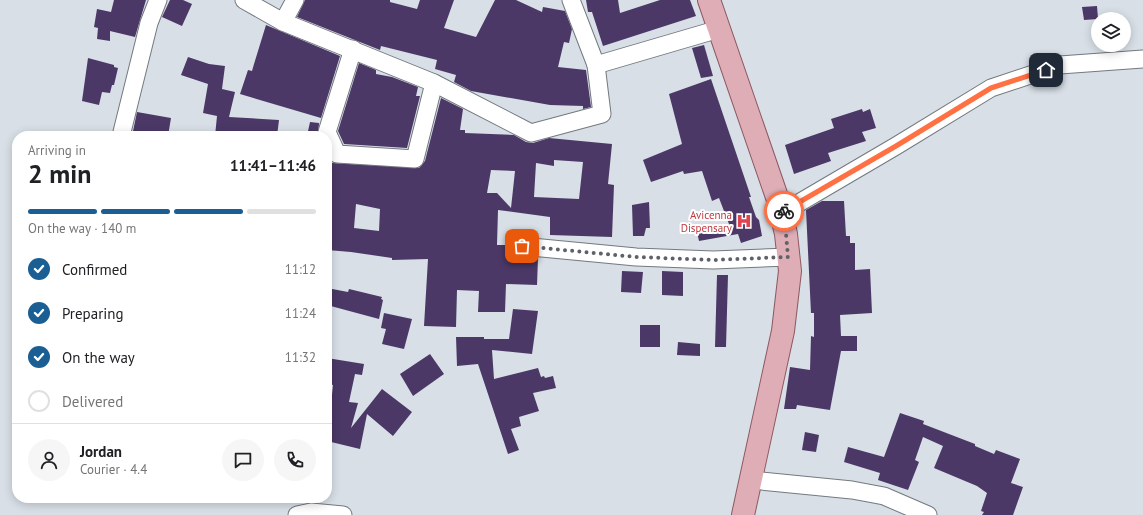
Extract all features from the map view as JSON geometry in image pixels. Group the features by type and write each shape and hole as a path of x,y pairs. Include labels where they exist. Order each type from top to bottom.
{"main road":[{"path":"709,0 778,200 780,214 786,234 790,271 783,330 743,515"}],"street":[{"path":"122,131 149,23 158,0"},
{"path":"244,0 283,22 434,83 531,133 602,114 596,65 571,0"},
{"path":"283,22 295,0"},
{"path":"596,65 719,29"},
{"path":"327,131 353,49"},
{"path":"780,214 991,88 1060,65 1143,59"},
{"path":"332,143 337,154 415,159 434,83"},
{"path":"522,246 636,257 713,260 788,257"},
{"path":"751,480 852,490 884,496 928,515"},
{"path":"297,515 311,512 344,515"}],"building":[{"path":"114,0 146,0 135,37 110,31 110,41 97,39 98,28 94,27 97,9 111,12"},
{"path":"170,0 183,0 192,4 182,26 162,17"},
{"path":"305,0 390,0 390,2 417,9 420,0 454,0 444,28 476,37 495,0 516,0 542,12 543,7 565,11 572,29 569,43 564,42 558,67 586,70 591,107 583,109 583,106 550,105 471,91 454,82 456,75 435,69 437,60 381,46 380,50 297,17"},
{"path":"586,0 618,0 620,13 660,0 690,0 696,16 603,46 592,12 588,12"},
{"path":"1097,6 1097,12 1091,12 1091,20 1084,20 1082,7"},
{"path":"266,25 340,56 321,118 240,94 248,70 252,71"},
{"path":"704,45 713,76 701,78 692,48"},
{"path":"188,57 209,64 225,66 222,89 235,92 229,117 279,120 278,131 216,131 217,116 203,113 208,84 181,75"},
{"path":"88,58 114,65 114,67 118,68 114,85 112,85 110,93 102,92 99,105 82,101"},
{"path":"359,63 376,70 376,74 392,77 418,87 416,96 420,96 407,148 344,144 338,131"},
{"path":"711,79 751,197 749,197 756,217 759,220 762,236 741,243 738,234 699,241 697,232 729,224 719,198 712,201 702,171 684,174 683,171 651,182 643,160 682,144 669,94"},
{"path":"441,98 463,109 460,130 465,130 465,133 514,135 526,142 533,143 549,138 612,144 608,184 614,185 612,237 550,235 550,217 498,210 497,245 511,245 516,254 538,258 537,285 506,284 505,312 478,312 479,291 457,290 456,327 424,326 428,259 392,260 392,258 332,250 332,163 419,168 425,161","holes":["554,160 583,162 579,199 534,197 536,163 554,166","491,170 515,171 511,208 497,193 487,193","356,204 380,209 379,231 354,228"]},
{"path":"862,109 863,112 870,109 876,128 862,132 866,141 828,153 831,161 794,174 785,145 834,128 831,119"},
{"path":"137,112 171,118 169,131 133,131"},
{"path":"310,122 319,123 318,131 308,131"},
{"path":"822,201 844,201 846,236 850,236 850,243 855,243 855,270 870,269 872,313 840,315 841,336 857,336 857,351 841,351 830,410 797,405 796,409 784,409 790,367 810,370 811,336 814,337 814,313 811,313 806,210"},
{"path":"649,202 650,228 646,228 644,236 633,236 632,205"},
{"path":"622,271 643,272 641,293 621,292"},
{"path":"662,271 683,272 683,296 662,295"},
{"path":"717,275 728,275 726,347 715,347"},
{"path":"332,289 348,292 349,289 382,297 381,299 383,300 379,319 332,306"},
{"path":"513,309 538,311 532,354 492,350 494,379 538,368 541,377 544,376 545,378 553,376 556,388 533,393 539,411 519,417 521,426 511,429 519,450 508,454 478,364 457,366 456,337 509,339"},
{"path":"384,313 412,319 404,349 382,344 386,329 381,328"},
{"path":"640,325 660,325 660,347 640,347"},
{"path":"678,342 700,344 700,356 677,355"},
{"path":"430,354 444,374 413,396 400,374"},
{"path":"332,359 364,364 362,375 355,374 349,402 358,403 351,428 382,389 412,412 393,436 367,414 360,449 332,442"},
{"path":"900,413 924,421 923,424 975,444 975,446 994,454 996,450 1020,459 1011,483 1023,487 1013,515 982,515 984,512 981,511 987,493 977,486 934,468 943,446 923,437 915,460 919,462 908,490 878,480 880,473 844,462 848,447 884,457"},
{"path":"805,432 819,435 816,452 802,450"}],"way so far":[{"path":"522,246 636,257 713,260 788,257 786,234 780,214 784,211"}],"place":[{"name":"Avicenna Dispensary","path":"744,221"}],"route":[{"path":"784,211 896,146 991,88 1046,70"}]}
